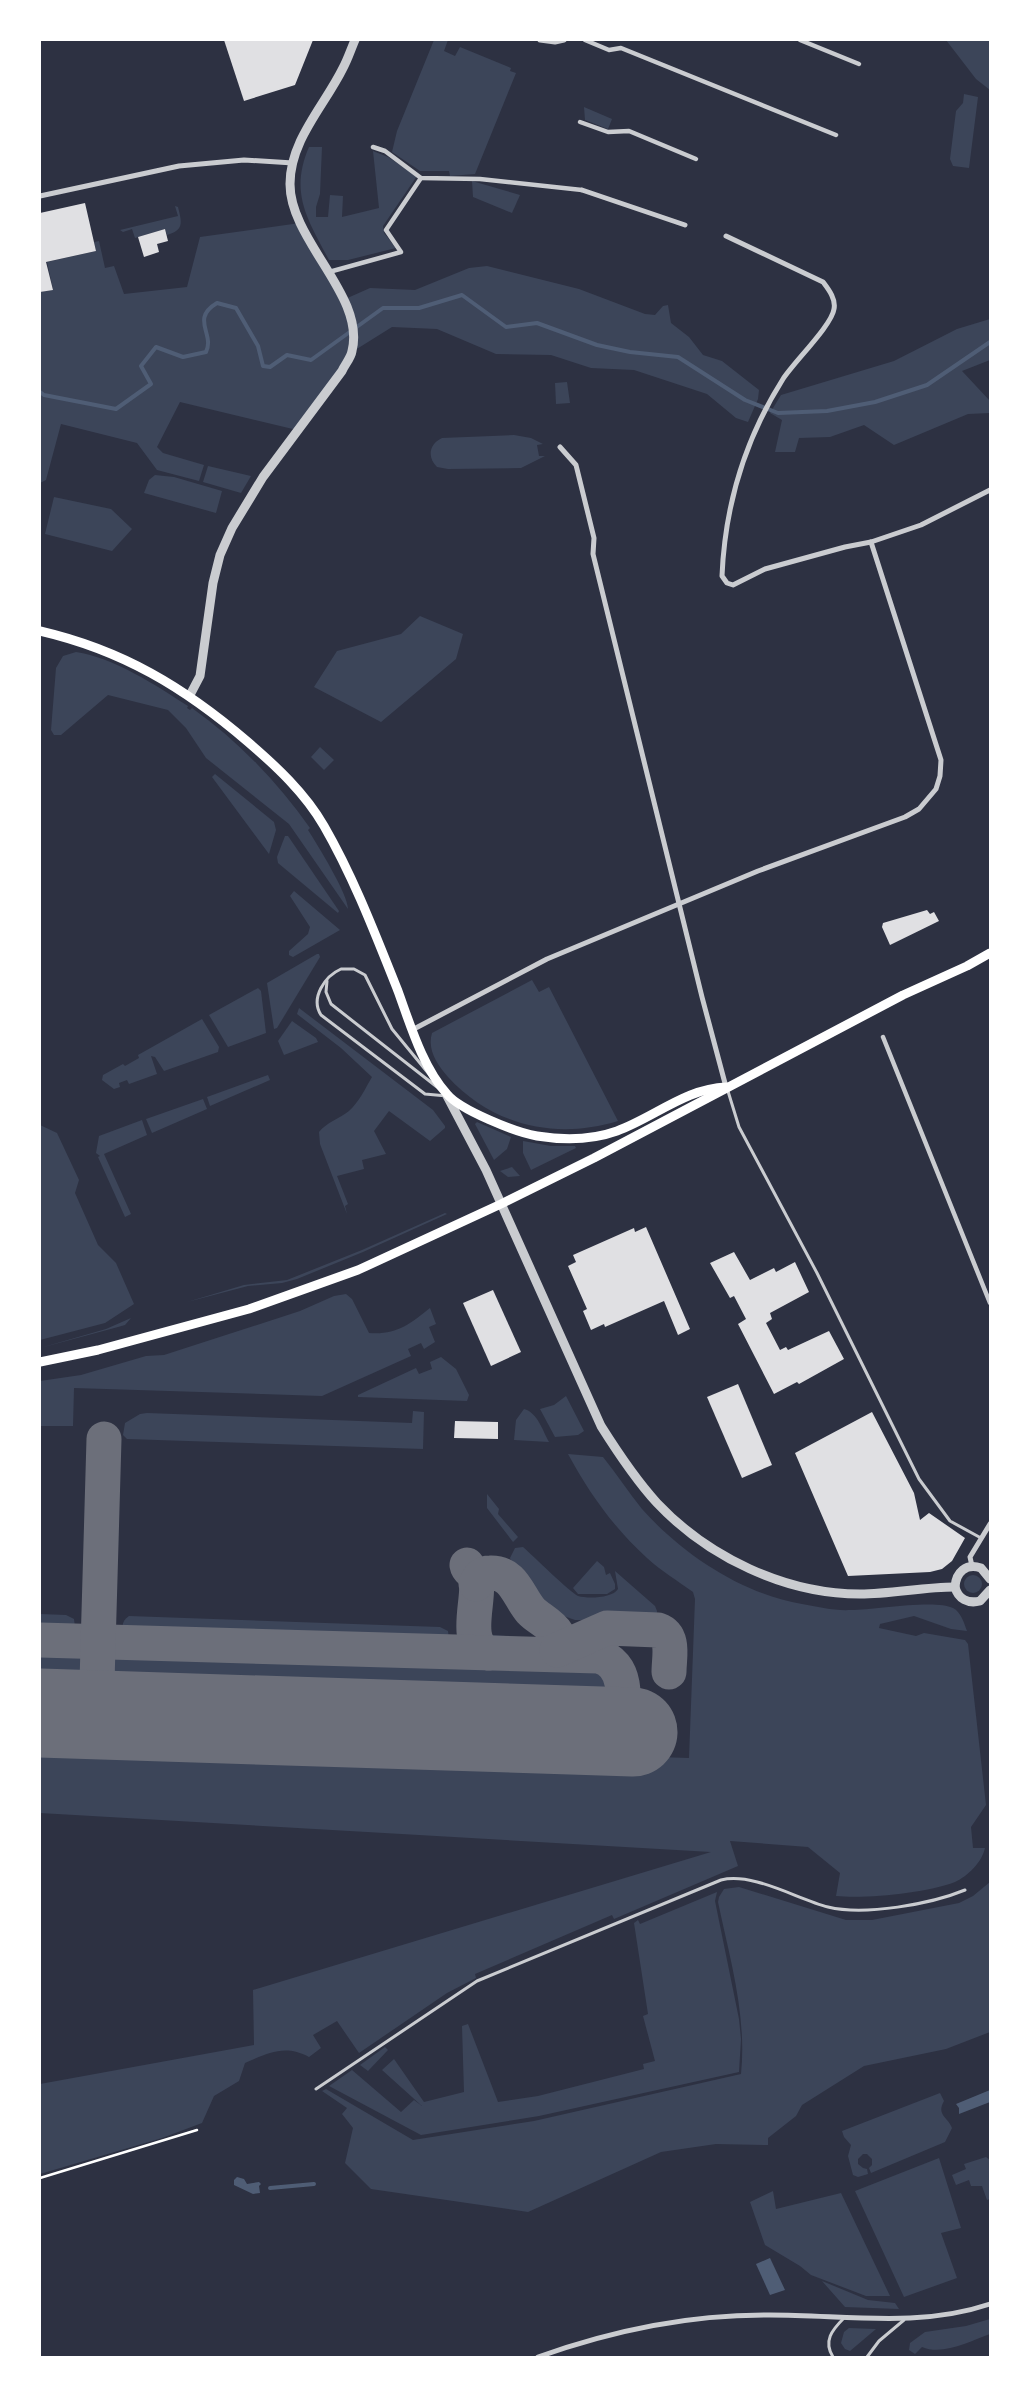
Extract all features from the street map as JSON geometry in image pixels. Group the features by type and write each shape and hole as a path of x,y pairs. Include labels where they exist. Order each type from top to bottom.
{"main road":[{"path":"40,631 100,648 135,663 190,695 222,719 283,774 302,794 324,825 366,913 412,1030 426,1060 447,1096 489,1120 519,1132 568,1138 595,1136 616,1131 708,1088 726,1087"},
{"path":"40,1362 156,1335 290,1296 358,1270 501,1204 636,1136 903,995 967,966 990,952"}],"street":[{"path":"190,695 200,676 213,583 220,556 232,528 263,477 342,371 352,352 354,332 350,313 300,223 293,206 290,185 293,164 303,137 343,68 355,40"},
{"path":"540,40 555,42 564,40"},
{"path":"585,40 609,50 621,48 836,135"},
{"path":"800,40 859,64"},
{"path":"580,122 608,132 630,131 696,159"},
{"path":"373,147 385,151 421,178 480,179 582,190 685,225"},
{"path":"40,196 179,166 244,160 293,164"},
{"path":"328,272 401,252 386,230 421,178"},
{"path":"726,236 823,282 832,294 834,309 830,323 810,344 773,395 756,427 742,462 728,515 722,576 726,583 733,585 765,569 845,547 871,542 921,525 990,490"},
{"path":"560,447 571,458 578,475 594,538 593,554 726,1087"},
{"path":"412,1030 547,959 758,871 905,817 919,809 936,789 941,760 871,542"},
{"path":"883,1038 990,1303"},
{"path":"447,1096 501,1204 601,1426 641,1484 684,1528 696,1538 736,1562 752,1570 798,1586 838,1593 861,1594 955,1587"},
{"path":"972,1566 970,1557 990,1524"},
{"path":"972,1566 959,1573 955,1587 960,1596 969,1602 980,1601 990,1592"},
{"path":"972,1566 988,1573"},
{"path":"538,2357 598,2337 687,2319 764,2315 904,2320 941,2317 990,2304"}],"lane":[{"path":"341,969 354,970 365,974 392,1030 447,1096 424,1094 324,1018 318,1011 317,1002 328,978 341,969"},
{"path":"328,978 326,992 331,1004 447,1096"},
{"path":"726,1087 739,1127 817,1273 919,1479 950,1521 982,1539"},
{"path":"316,2089 471,1984 721,1880 741,1878 828,1907 860,1910 894,1907 965,1890"},
{"path":"833,2357 829,2348 830,2336 844,2318"},
{"path":"867,2357 880,2341 904,2320"}],"path":[{"path":"40,2178 197,2130"}],"shaded area":[{"path":"434,40 448,40 444,51 455,56 460,47 511,68 510,71 516,73 475,174 450,176 449,171 420,171 392,152 397,131"},
{"path":"946,40 990,40 990,90 976,79"},
{"path":"964,94 978,97 969,168 953,166 950,159 956,111 963,103"},
{"path":"584,107 612,119 608,129 585,120"},
{"path":"309,147 322,147 320,194 316,207 316,217 328,217 330,195 343,196 342,217 379,208 373,151 388,157 417,176 383,226 384,233 396,248 348,260 329,260 308,219 301,192 303,163"},
{"path":"472,181 520,195 512,213 473,197"},
{"path":"175,206 178,207 181,222 179,228 173,233 167,235 165,229 135,238 132,229 123,232 120,230 178,216"},
{"path":"300,223 343,300 370,288 415,290 469,268 487,266 579,289 645,314 655,315 663,306 668,305 671,323 689,337 703,355 722,361 759,390 758,399 748,422 736,418 707,394 634,370 591,368 551,355 496,354 437,329 392,327 352,352 297,430 180,402 157,447 163,453 204,465 199,481 157,470 137,443 61,424 46,480 40,483 40,292 53,289 47,262 96,251 94,242 99,241 105,268 114,266 124,294 187,287 200,237"},
{"path":"990,319 990,360 962,371 990,401 990,413 968,414 894,445 864,425 830,437 799,438 795,452 775,452 782,420 770,413 781,395 894,361 957,329"},
{"path":"567,382 570,403 556,404 555,383"},
{"path":"514,435 531,438 543,444 537,445 539,456 545,456 521,468 448,469 437,467 432,459 432,447 442,438"},
{"path":"208,466 251,476 241,493 203,482"},
{"path":"155,475 174,477 222,491 216,513 144,493 149,480"},
{"path":"54,497 111,509 132,529 112,551 45,534"},
{"path":"420,616 463,634 456,659 381,722 314,687 337,651 401,634"},
{"path":"76,652 105,660 149,681 188,706 187,708 190,710 192,708 241,748 284,794 310,828 308,830 338,881 348,909 289,824 206,758 186,728 168,710 108,695 61,735 54,735 51,730 56,668 63,656"},
{"path":"320,747 334,760 324,770 311,757"},
{"path":"215,774 274,822 276,830 269,854 212,777"},
{"path":"285,836 288,836 339,911 338,913 278,863 277,857"},
{"path":"294,891 340,930 293,957 289,955 289,951 308,934 310,927 290,896"},
{"path":"317,954 320,957 277,1028 274,1029 267,983"},
{"path":"532,980 539,992 549,987 618,1121 595,1127 572,1129 549,1128 505,1117 485,1107 466,1094 448,1077 437,1062 432,1051 432,1033"},
{"path":"258,988 261,991 266,1033 228,1047 209,1015"},
{"path":"299,1008 433,1110 445,1126 430,1141 389,1111 374,1131 386,1154 362,1160 364,1169 337,1176 348,1204 345,1206 347,1214 320,1144 319,1132 353,1107 372,1077 341,1048 297,1014"},
{"path":"202,1019 219,1047 218,1052 164,1071 155,1057 151,1056 157,1074 129,1084 127,1080 119,1083 120,1087 114,1089 102,1080 103,1075 123,1064 125,1066 139,1058 138,1055"},
{"path":"292,1021 316,1038 318,1042 284,1055 278,1041"},
{"path":"268,1075 270,1080 210,1106 207,1097"},
{"path":"203,1099 207,1109 152,1133 146,1119"},
{"path":"142,1120 147,1135 104,1154 131,1214 125,1217 98,1157 100,1156 96,1153 99,1136"},
{"path":"477,1122 511,1137 507,1149 494,1160 475,1124"},
{"path":"40,1125 57,1133 79,1180 75,1193 98,1245 116,1263 134,1304 105,1323 40,1340"},
{"path":"523,1141 551,1146 575,1146 576,1148 531,1170 523,1153"},
{"path":"512,1167 520,1176 508,1177 500,1171"},
{"path":"445,1213 447,1214 297,1279 282,1283 248,1286 187,1302 244,1285 287,1280 362,1250"},
{"path":"346,1294 352,1299 369,1333 387,1332 402,1328 430,1308 436,1324 429,1327 435,1342 424,1349 421,1343 408,1349 411,1356 322,1396 74,1388 73,1426 40,1426 40,1381 81,1375 146,1356 164,1355 300,1311 334,1296"},
{"path":"131,1318 125,1325 40,1348 106,1329"},
{"path":"441,1357 456,1369 469,1395 467,1401 358,1397 358,1395 416,1368 419,1374 432,1369 430,1362"},
{"path":"566,1396 584,1431 578,1435 555,1437 540,1409 554,1405"},
{"path":"524,1409 533,1414 549,1442 514,1440 516,1420"},
{"path":"413,1411 424,1412 423,1449 127,1439 123,1435 125,1423 140,1414 147,1413 412,1423"},
{"path":"568,1454 603,1457 642,1509 675,1541 714,1570 757,1591 780,1599 833,1609 861,1610 933,1605 953,1608 958,1612 967,1631 951,1629 914,1616 880,1624 879,1628 916,1636 924,1633 965,1640 968,1644 986,1805 971,1827 973,1848 985,1848 978,1863 965,1876 943,1886 880,1896 836,1896 840,1873 808,1847 730,1841 738,1866 614,1919 612,1915 475,1974 476,1978 447,1993 359,2053 337,2021 313,2035 321,2048 309,2057 292,2051 277,2051 245,2063 239,2081 214,2096 202,2123 162,2138 40,2174 40,2084 254,2045 253,1990 711,1852 40,1813 40,1737 689,1758 695,1599 693,1592 652,1563 624,1535 594,1496"},
{"path":"487,1494 499,1509 498,1514 518,1537 513,1542 487,1508"},
{"path":"523,1547 578,1596 600,1597 615,1592 618,1589 615,1571 655,1606 657,1611 656,1622 575,1620 538,1607 510,1558 515,1548"},
{"path":"597,1561 604,1567 606,1575 610,1573 615,1589 607,1594 578,1594 573,1588"},
{"path":"969,1575 977,1575 982,1580 980,1591 969,1593 964,1588 964,1580"},
{"path":"40,1614 66,1615 74,1619 75,1627 69,1633 40,1633"},
{"path":"129,1616 440,1627 448,1631 449,1639 445,1644 439,1646 132,1636 124,1632 123,1627 124,1621"},
{"path":"490,1636 533,1638 536,1640 533,1643 499,1641"},
{"path":"40,1649 67,1649 81,1654 85,1659 88,1671 85,1682 81,1687 62,1692 40,1691"},
{"path":"128,1651 592,1665 601,1668 607,1674 611,1680 612,1688 606,1701 600,1706 591,1708 127,1694 118,1691 112,1686 107,1672 113,1659 119,1654"},
{"path":"990,1882 990,2032 946,2049 864,2066 802,2105 796,2116 768,2138 768,2145 716,2144 661,2152 528,2212 371,2189 345,2163 353,2128 342,2114 347,2108 322,2091 326,2089 413,2140 534,2121 741,2074 742,2031 740,2009 718,1902 724,1889 739,1887 846,1920 872,1920 959,1903 973,1896"},
{"path":"717,1892 715,1901 739,2019 741,2039 739,2072 539,2116 421,2135 329,2086 352,2070 401,2112 414,2100 422,2106 382,2070 394,2059 424,2102 464,2092 462,2026 468,2024 498,2102 538,2096 644,2069 643,2064 655,2061 643,2016 648,2014 634,1923 638,1920 640,1924"},
{"path":"385,2047 388,2050 368,2071 360,2065"},
{"path":"990,2090 990,2102 959,2114 959,2108 956,2104"},
{"path":"940,2093 944,2101 942,2113 952,2128 945,2142 871,2173 869,2168 872,2165 872,2159 867,2154 863,2154 858,2159 858,2164 867,2169 868,2174 858,2177 853,2175 848,2156 851,2145 844,2137 842,2131"},
{"path":"986,2157 990,2160 990,2199 987,2200 982,2186 971,2186 969,2180 956,2185 952,2175 966,2169 964,2164"},
{"path":"939,2158 961,2228 941,2233 957,2278 904,2297 855,2191"},
{"path":"237,2177 244,2179 247,2184 259,2182 261,2184 259,2186 260,2193 253,2194 234,2185 234,2180"},
{"path":"773,2191 776,2209 841,2193 890,2296 866,2296 811,2275 800,2266 765,2245 750,2202"},
{"path":"770,2258 785,2290 770,2295 756,2264"},
{"path":"822,2281 868,2300 895,2303 899,2309 845,2307"},
{"path":"990,2319 990,2334 947,2349 939,2350 922,2347 915,2354 909,2350 910,2343 925,2332 966,2326"},
{"path":"849,2328 876,2329 850,2351 845,2349 841,2343 844,2332"}],"building":[{"path":"224,40 313,40 295,85 244,101"},
{"path":"85,203 96,251 46,262 53,290 40,292 40,213"},
{"path":"165,229 168,241 157,244 159,252 144,257 138,237"},
{"path":"927,910 930,914 934,912 939,921 890,945 882,927 883,923"},
{"path":"646,1227 690,1329 678,1335 664,1301 605,1327 604,1324 591,1330 583,1311 587,1309 568,1266 576,1262 573,1255 634,1228 635,1232"},
{"path":"734,1252 750,1280 774,1268 776,1272 795,1262 809,1292 770,1313 772,1319 766,1323 780,1350 786,1347 788,1350 829,1331 844,1359 799,1384 797,1382 774,1394 738,1324 746,1319 734,1296 730,1298 710,1263"},
{"path":"493,1290 521,1352 491,1366 463,1303"},
{"path":"738,1384 772,1465 742,1478 707,1397"},
{"path":"872,1412 914,1493 920,1520 929,1513 965,1538 952,1561 942,1569 930,1572 848,1576 795,1453"},
{"path":"455,1421 498,1422 498,1439 454,1438"}],"waterway":[{"path":"40,392 44,395 116,409 151,384 141,366 156,347 183,357 206,352 208,339 204,321 205,315 217,303 236,308 258,346 263,366 270,367 287,355 311,360 383,308 419,308 462,295 506,327 537,323 597,345 630,352 678,357 745,400 778,413 827,411 875,402 927,385 990,342"},
{"path":"270,2188 314,2184"}],"taxiway":[{"path":"56,1714 70,1711 82,1705 91,1696 97,1682 104,1439"},
{"path":"467,1565 476,1577 474,1620 476,1640 481,1648 489,1653"},
{"path":"476,1584 478,1579 487,1573 505,1576 515,1586 531,1611 557,1633 559,1639 557,1646 552,1653 546,1654"},
{"path":"557,1650 607,1628 658,1630 667,1637 669,1642 669,1672"},
{"path":"40,1640 598,1656 614,1666 619,1674 623,1694 619,1714 614,1722 604,1728 591,1731"},
{"path":"97,1673 102,1691 111,1703 124,1712 141,1717"}],"runway":[{"path":"40,1713 633,1732"}]}
